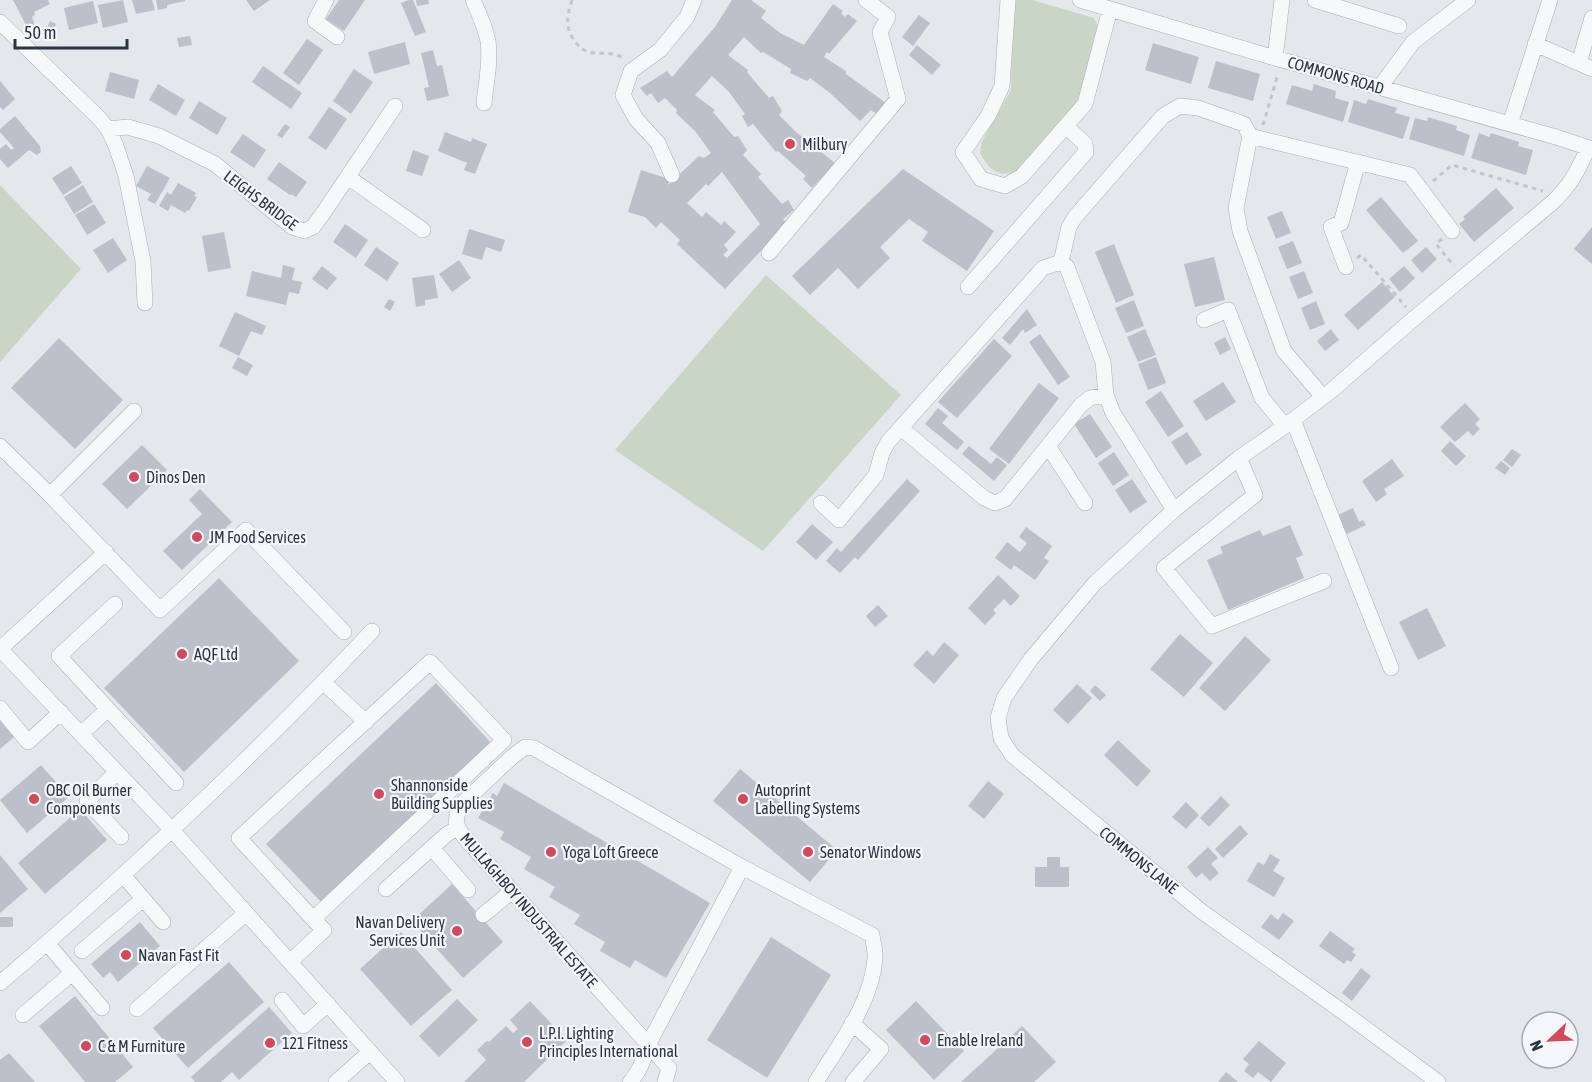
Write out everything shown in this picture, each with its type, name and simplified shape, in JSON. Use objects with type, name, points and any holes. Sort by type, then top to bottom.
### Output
[{"type":"street","points":[[326,0],[315,21],[337,37]]},
{"type":"street","points":[[473,0],[483,23],[488,43],[488,71],[484,103]]},
{"type":"street","points":[[672,175],[658,143],[636,119],[623,95],[631,71],[660,50],[687,17],[694,0]]},
{"type":"street","points":[[769,253],[898,99],[880,32],[888,17],[866,0]]},
{"type":"street","points":[[1008,0],[1002,86],[988,116],[963,152],[981,179],[1005,186],[1022,176],[1085,104],[1110,9]]},
{"type":"street","name":"COMMONS ROAD","points":[[1080,0],[1556,137],[1590,149]]},
{"type":"street","points":[[1279,59],[1282,0]]},
{"type":"street","points":[[1315,0],[1399,26]]},
{"type":"street","points":[[1380,87],[1413,42],[1468,0]]},
{"type":"street","points":[[1510,124],[1550,0]]},
{"type":"street","points":[[1535,45],[1585,66],[1592,18]]},
{"type":"street","points":[[0,22],[108,129],[126,176],[134,211],[144,261],[145,303]]},
{"type":"street","name":"LEIGHS BRIDGE","points":[[108,129],[128,127],[159,136],[215,165],[292,226],[304,231],[313,227],[395,106]]},
{"type":"street","points":[[1061,262],[1070,227],[1075,217],[1163,116],[1180,106],[1198,108],[1244,124],[1255,137],[1410,175],[1452,231]]},
{"type":"street","points":[[968,287],[1086,152],[1085,144],[1066,126]]},
{"type":"street","points":[[1255,137],[1236,208],[1240,231],[1284,351],[1323,397]]},
{"type":"street","name":"COMMONS LANE","points":[[1438,1082],[1201,911],[1012,755],[1001,738],[998,718],[1004,698],[1030,659],[1094,584],[1174,510],[1239,458],[1323,397],[1553,202],[1567,188],[1590,149]]},
{"type":"street","points":[[1346,267],[1331,227],[1341,223],[1358,162]]},
{"type":"street","points":[[348,177],[423,230]]},
{"type":"street","points":[[1061,262],[1066,267],[1103,362],[1106,395],[1113,413],[1174,510]]},
{"type":"street","points":[[821,503],[839,520],[876,475],[882,453],[888,442],[1043,268],[1061,262]]},
{"type":"street","points":[[1204,320],[1228,310],[1262,398],[1289,423],[1391,668]]},
{"type":"street","points":[[901,428],[984,498],[995,503],[1005,499],[1081,405],[1090,398],[1106,395]]},
{"type":"street","points":[[50,495],[134,411]]},
{"type":"street","points":[[0,446],[66,511],[160,610],[246,530],[344,632]]},
{"type":"street","points":[[1048,446],[1085,503]]},
{"type":"street","points":[[1239,458],[1255,495],[1164,568],[1212,626],[1324,581]]},
{"type":"street","points":[[106,552],[0,649],[172,830],[397,1082]]},
{"type":"street","points":[[114,604],[59,657],[176,783]]},
{"type":"street","points":[[0,983],[172,830],[324,683],[372,632]]},
{"type":"street","points":[[290,962],[324,930],[313,919],[239,838],[430,662],[504,740],[313,919]]},
{"type":"street","points":[[324,683],[366,722]]},
{"type":"street","points":[[0,708],[28,742],[61,712]]},
{"type":"street","points":[[81,734],[108,709]]},
{"type":"street","name":"MULLAGHBOY INDUSTRIAL ESTATE","points":[[665,1082],[669,1068],[458,828],[456,822],[458,811],[465,801],[525,747],[534,748],[742,867],[872,935],[876,957],[870,990],[822,1080]]},
{"type":"street","points":[[117,772],[87,801],[121,837]]},
{"type":"street","points":[[387,889],[447,834],[458,828]]},
{"type":"street","points":[[432,848],[468,890]]},
{"type":"street","points":[[630,1082],[643,1062],[648,1045],[742,867]]},
{"type":"street","points":[[123,875],[163,922]]},
{"type":"street","points":[[483,915],[512,891]]},
{"type":"street","points":[[82,951],[143,899]]},
{"type":"street","points":[[137,1009],[246,913]]},
{"type":"street","points":[[47,943],[102,1008]]},
{"type":"street","points":[[23,1015],[72,973]]},
{"type":"street","points":[[282,1000],[303,1026],[328,1005]]},
{"type":"street","points":[[852,1023],[881,1049],[853,1082]]},
{"type":"street","points":[[336,1082],[370,1052]]},
{"type":"path","points":[[572,0],[568,10],[568,23],[569,33],[574,40],[584,50],[594,53],[610,53],[621,57],[626,62]]},
{"type":"path","points":[[1255,137],[1279,59]]},
{"type":"path","points":[[1422,190],[1452,165],[1544,191],[1553,202]]},
{"type":"path","points":[[1452,231],[1436,244],[1464,277]]},
{"type":"path","points":[[1346,267],[1361,255],[1416,317]]},
{"type":"green space","points":[[1017,0],[1032,0],[1094,18],[1098,26],[1080,99],[1017,171],[1005,174],[994,171],[980,153],[982,142],[1011,90],[1012,4]]},
{"type":"green space","points":[[0,185],[81,269],[0,362]]},
{"type":"green space","points":[[766,275],[901,395],[763,551],[615,450]]},
{"type":"building","points":[[13,0],[48,0],[50,4],[34,12],[35,15],[32,17],[34,25],[30,28],[26,25]]},
{"type":"building","points":[[123,0],[128,22],[103,28],[98,5]]},
{"type":"building","points":[[132,0],[152,0],[155,10],[136,14]]},
{"type":"building","points":[[156,0],[185,1],[167,5],[167,8],[158,10]]},
{"type":"building","points":[[246,0],[270,0],[254,11]]},
{"type":"building","points":[[339,0],[365,0],[344,31],[326,19]]},
{"type":"building","points":[[413,0],[426,32],[415,36],[401,3]]},
{"type":"building","points":[[416,0],[428,0],[429,4],[417,6]]},
{"type":"building","name":"Milbury","points":[[732,0],[751,0],[766,11],[761,18],[780,33],[804,45],[833,4],[843,11],[841,13],[845,17],[848,14],[857,21],[824,57],[846,71],[846,74],[886,103],[878,115],[871,110],[860,121],[810,78],[807,81],[790,73],[791,69],[763,52],[761,53],[744,37],[728,55],[748,70],[747,72],[769,98],[773,96],[782,111],[779,115],[796,132],[835,163],[812,188],[803,179],[806,176],[778,151],[776,152],[753,124],[748,127],[742,116],[745,114],[729,92],[712,76],[695,95],[715,110],[713,112],[734,137],[738,136],[747,150],[743,155],[761,174],[758,177],[782,204],[788,200],[794,210],[783,219],[787,223],[725,289],[677,244],[680,240],[661,222],[656,228],[645,217],[628,212],[641,170],[669,179],[668,185],[699,156],[704,158],[711,153],[695,131],[676,113],[677,110],[665,98],[658,103],[651,93],[647,96],[640,88],[667,71],[672,77],[715,27]],"holes":[[[722,172],[760,224],[727,258],[723,255],[728,250],[724,245],[736,232],[724,221],[721,225],[706,212],[702,217],[687,203]]]},
{"type":"building","points":[[93,1],[98,23],[69,30],[64,8]]},
{"type":"building","points":[[919,15],[930,23],[913,46],[902,37]]},
{"type":"building","points":[[50,21],[56,24],[51,35],[45,32]]},
{"type":"building","points":[[190,36],[192,45],[179,47],[177,38]]},
{"type":"building","points":[[307,39],[323,50],[299,85],[283,73]]},
{"type":"building","points":[[405,42],[410,64],[374,74],[368,52]]},
{"type":"building","points":[[1153,43],[1199,57],[1191,84],[1145,70]]},
{"type":"building","points":[[917,45],[941,65],[932,75],[909,55]]},
{"type":"building","points":[[433,50],[437,66],[442,65],[449,96],[427,101],[424,88],[429,87],[421,53]]},
{"type":"building","points":[[1216,61],[1260,74],[1253,101],[1208,88]]},
{"type":"building","points":[[263,66],[302,93],[291,109],[252,82]]},
{"type":"building","points":[[354,69],[373,82],[351,114],[333,101]]},
{"type":"building","points":[[110,72],[139,80],[134,99],[105,91]]},
{"type":"building","points":[[0,81],[15,99],[3,110],[0,107]]},
{"type":"building","points":[[158,84],[185,100],[176,116],[149,100]]},
{"type":"building","points":[[1314,84],[1336,91],[1335,98],[1349,102],[1343,122],[1286,104],[1292,85],[1312,91]]},
{"type":"building","points":[[1368,99],[1397,108],[1395,113],[1410,117],[1403,139],[1348,122],[1354,100],[1366,104]]},
{"type":"building","points":[[199,101],[227,118],[217,135],[189,118]]},
{"type":"building","points":[[329,107],[347,119],[326,150],[308,138]]},
{"type":"building","points":[[15,116],[40,146],[41,152],[37,155],[29,150],[8,168],[0,159],[0,149],[6,144],[11,150],[14,148],[0,129]]},
{"type":"building","points":[[1428,117],[1457,126],[1456,130],[1470,135],[1464,156],[1409,139],[1415,118],[1427,121]]},
{"type":"building","points":[[285,124],[290,127],[282,138],[277,135]]},
{"type":"building","points":[[445,132],[471,142],[472,138],[487,144],[475,174],[464,170],[467,163],[438,151]]},
{"type":"building","points":[[1479,133],[1489,137],[1491,133],[1519,142],[1518,146],[1533,150],[1526,175],[1471,158]]},
{"type":"building","points":[[243,134],[266,150],[254,168],[230,152]]},
{"type":"building","points":[[413,150],[429,156],[422,176],[406,171]]},
{"type":"building","points":[[279,162],[307,182],[296,197],[267,179]]},
{"type":"building","points":[[71,166],[82,183],[63,195],[52,178]]},
{"type":"building","points":[[147,166],[170,178],[155,204],[147,200],[151,194],[136,186]]},
{"type":"building","points":[[903,169],[994,231],[967,271],[922,241],[928,232],[909,219],[880,247],[890,258],[858,289],[838,268],[810,295],[792,276]]},
{"type":"building","points":[[178,183],[196,193],[194,196],[197,197],[189,211],[185,213],[171,205],[168,211],[159,206],[167,192],[171,195]]},
{"type":"building","points":[[83,185],[93,202],[74,214],[64,197]]},
{"type":"building","points":[[1496,188],[1514,208],[1474,242],[1459,224],[1465,219],[1463,217]]},
{"type":"building","points":[[1381,197],[1418,241],[1403,253],[1366,210]]},
{"type":"building","points":[[94,204],[106,223],[87,235],[75,215]]},
{"type":"building","points":[[1282,211],[1291,233],[1276,239],[1267,217]]},
{"type":"building","points":[[345,224],[368,240],[356,258],[333,242]]},
{"type":"building","points":[[1592,227],[1592,264],[1574,249]]},
{"type":"building","points":[[469,229],[505,240],[501,252],[486,247],[482,260],[462,254]]},
{"type":"building","points":[[224,232],[231,268],[208,272],[202,236]]},
{"type":"building","points":[[113,238],[127,260],[108,273],[93,250]]},
{"type":"building","points":[[1293,241],[1302,263],[1287,269],[1278,247]]},
{"type":"building","points":[[1114,244],[1134,295],[1116,303],[1095,252]]},
{"type":"building","points":[[376,247],[399,263],[387,281],[364,265]]},
{"type":"building","points":[[1426,247],[1437,259],[1422,273],[1411,260]]},
{"type":"building","points":[[1214,257],[1225,300],[1195,307],[1184,264]]},
{"type":"building","points":[[459,260],[471,278],[452,292],[439,274]]},
{"type":"building","points":[[283,265],[295,268],[292,280],[302,282],[299,294],[289,292],[286,305],[246,296],[252,271],[281,278]]},
{"type":"building","points":[[322,266],[337,278],[327,290],[312,279]]},
{"type":"building","points":[[1404,266],[1415,278],[1400,292],[1389,279]]},
{"type":"building","points":[[1304,271],[1313,293],[1298,299],[1289,277]]},
{"type":"building","points":[[434,275],[438,298],[425,300],[425,305],[416,307],[412,278]]},
{"type":"building","points":[[1382,282],[1395,297],[1358,330],[1344,315]]},
{"type":"building","points":[[389,299],[395,302],[390,311],[384,307]]},
{"type":"building","points":[[1134,300],[1144,326],[1126,333],[1115,308]]},
{"type":"building","points":[[1316,301],[1325,324],[1310,330],[1301,308]]},
{"type":"building","points":[[1027,309],[1037,325],[1025,333],[1023,329],[1010,345],[1002,338]]},
{"type":"building","points":[[235,312],[266,326],[262,335],[251,331],[239,356],[219,346]]},
{"type":"building","points":[[1145,329],[1156,355],[1138,362],[1127,337]]},
{"type":"building","points":[[1331,329],[1339,340],[1325,351],[1317,341]]},
{"type":"building","points":[[1040,334],[1070,377],[1058,385],[1029,342]]},
{"type":"building","points":[[1225,337],[1231,349],[1220,355],[1214,343]]},
{"type":"building","points":[[59,338],[123,400],[75,449],[11,388]]},
{"type":"building","points":[[994,339],[1012,356],[957,418],[938,402]]},
{"type":"building","points":[[238,357],[253,365],[247,376],[232,368]]},
{"type":"building","points":[[1156,357],[1166,383],[1148,390],[1138,364]]},
{"type":"building","points":[[1223,382],[1236,402],[1206,421],[1193,401]]},
{"type":"building","points":[[1039,383],[1059,398],[1009,464],[989,449]]},
{"type":"building","points":[[1161,391],[1184,426],[1168,437],[1145,402]]},
{"type":"building","points":[[1465,403],[1480,419],[1475,424],[1480,429],[1473,436],[1468,431],[1455,442],[1440,427]]},
{"type":"building","points":[[938,408],[948,416],[942,423],[964,442],[957,450],[925,424]]},
{"type":"building","points":[[1090,414],[1112,447],[1096,458],[1074,424]]},
{"type":"building","points":[[1187,432],[1202,455],[1186,465],[1171,442]]},
{"type":"building","points":[[1450,441],[1466,456],[1456,466],[1441,451]]},
{"type":"building","name":"Dinos Den","points":[[142,445],[167,470],[127,509],[102,484]]},
{"type":"building","points":[[969,446],[991,464],[997,457],[1007,465],[994,481],[962,454]]},
{"type":"building","points":[[1512,449],[1521,455],[1512,467],[1503,460]]},
{"type":"building","points":[[1114,452],[1129,475],[1113,486],[1098,463]]},
{"type":"building","points":[[1392,459],[1404,476],[1384,489],[1387,494],[1376,502],[1362,481]]},
{"type":"building","points":[[1501,461],[1510,468],[1505,475],[1495,468]]},
{"type":"building","points":[[907,479],[920,491],[858,560],[855,557],[840,573],[826,561],[837,548],[841,552]]},
{"type":"building","points":[[1132,479],[1147,502],[1130,513],[1115,490]]},
{"type":"building","name":"JM Food Services","points":[[200,489],[232,522],[182,570],[163,551],[202,514],[189,500]]},
{"type":"building","points":[[1353,508],[1359,522],[1363,520],[1366,525],[1347,534],[1338,515]]},
{"type":"building","points":[[812,524],[833,542],[816,560],[796,542]]},
{"type":"building","points":[[1290,525],[1303,555],[1296,558],[1304,578],[1228,610],[1207,560],[1223,553],[1220,547],[1260,530],[1263,536]]},
{"type":"building","points":[[1026,527],[1052,546],[1044,558],[1049,561],[1035,580],[1014,565],[1011,570],[995,558],[1007,542],[1020,552],[1027,543],[1019,537]]},
{"type":"building","points":[[998,575],[1020,596],[1011,606],[1004,599],[993,610],[996,613],[985,625],[968,608]]},
{"type":"building","points":[[219,578],[299,661],[184,772],[104,688]]},
{"type":"building","points":[[878,605],[888,616],[875,627],[866,616]]},
{"type":"building","points":[[1427,608],[1446,646],[1418,660],[1399,622]]},
{"type":"building","points":[[1180,634],[1213,663],[1184,697],[1150,669]]},
{"type":"building","points":[[1245,636],[1271,660],[1225,711],[1199,688]]},
{"type":"building","points":[[944,642],[959,655],[934,684],[913,665],[927,650],[933,656]]},
{"type":"building","name":"Shannonside Building Supplies","points":[[436,683],[492,744],[323,904],[266,844]]},
{"type":"building","points":[[1077,684],[1092,698],[1068,724],[1053,710]]},
{"type":"building","points":[[1095,685],[1106,695],[1100,701],[1090,691]]},
{"type":"building","points":[[0,721],[14,737],[0,749]]},
{"type":"building","points":[[1118,740],[1151,771],[1137,787],[1104,755]]},
{"type":"building","name":"OBC Oil Burner Components","points":[[41,765],[69,797],[27,833],[0,800]]},
{"type":"building","points":[[740,769],[837,850],[810,882],[713,801]]},
{"type":"building","points":[[988,781],[1004,794],[984,819],[968,806]]},
{"type":"building","points":[[504,783],[710,903],[666,978],[635,960],[630,968],[600,951],[605,942],[574,924],[580,915],[549,897],[555,887],[524,869],[531,857],[500,839],[504,832],[478,818],[493,793],[497,796]]},
{"type":"building","points":[[1221,796],[1230,805],[1209,827],[1200,818]]},
{"type":"building","points":[[1186,802],[1199,815],[1186,829],[1172,817]]},
{"type":"building","points":[[80,809],[107,840],[45,894],[18,863]]},
{"type":"building","points":[[1240,825],[1248,834],[1223,858],[1215,849]]},
{"type":"building","points":[[1208,847],[1218,858],[1211,864],[1219,873],[1210,881],[1202,873],[1196,878],[1187,867]]},
{"type":"building","points":[[1270,854],[1280,860],[1273,871],[1285,878],[1274,897],[1247,881],[1258,862],[1264,865]]},
{"type":"building","points":[[0,855],[28,889],[0,913]]},
{"type":"building","points":[[1047,857],[1060,857],[1060,867],[1069,867],[1069,887],[1035,887],[1035,867],[1047,867]]},
{"type":"building","name":"Navan Delivery Services Unit","points":[[452,884],[503,942],[463,978],[412,921]]},
{"type":"building","points":[[1283,913],[1294,921],[1279,940],[1261,927],[1271,914],[1278,920]]},
{"type":"building","points":[[0,917],[13,917],[13,927],[0,927]]},
{"type":"building","name":"Navan Fast Fit","points":[[140,922],[160,946],[118,982],[110,972],[103,978],[91,964]]},
{"type":"building","points":[[1330,931],[1355,949],[1352,952],[1356,955],[1351,962],[1347,960],[1344,964],[1319,946]]},
{"type":"building","points":[[401,932],[452,990],[411,1026],[360,969]]},
{"type":"building","points":[[771,937],[831,975],[767,1078],[707,1040]]},
{"type":"building","points":[[229,962],[264,1002],[188,1068],[153,1028]]},
{"type":"building","points":[[1361,968],[1371,976],[1352,1001],[1342,993]]},
{"type":"building","name":"C & M Furniture","points":[[75,996],[133,1067],[115,1082],[85,1082],[39,1026]]},
{"type":"building","points":[[457,999],[478,1020],[439,1057],[419,1036]]},
{"type":"building","name":"L.P.I. Lighting Principles International","points":[[530,1001],[567,1040],[524,1082],[464,1082],[486,1060],[477,1050],[506,1026],[513,1033],[518,1029],[510,1020]]},
{"type":"building","name":"Enable Ireland","points":[[916,1001],[964,1051],[934,1080],[886,1030]]},
{"type":"building","points":[[269,1007],[292,1033],[239,1080],[232,1072],[221,1082],[195,1082],[191,1077]]},
{"type":"building","points":[[1022,1026],[1056,1062],[1034,1082],[961,1082]]},
{"type":"building","points":[[1259,1041],[1286,1063],[1271,1082],[1258,1072],[1253,1078],[1244,1071],[1249,1064],[1243,1059]]},
{"type":"building","points":[[9,1053],[35,1082],[0,1082],[0,1060]]},
{"type":"building","points":[[1226,1072],[1238,1082],[1218,1082]]},
{"type":"place","name":"Milbury","points":[[790,144]]},
{"type":"place","name":"Dinos Den","points":[[134,477]]},
{"type":"place","name":"JM Food Services","points":[[197,537]]},
{"type":"place","name":"AQF Ltd","points":[[182,654]]},
{"type":"place","name":"Shannonside Building Supplies","points":[[379,794]]},
{"type":"place","name":"OBC Oil Burner Components","points":[[34,799]]},
{"type":"place","name":"Autoprint Labelling Systems","points":[[743,799]]},
{"type":"place","name":"Yoga Loft Greece","points":[[551,852]]},
{"type":"place","name":"Senator Windows","points":[[808,852]]},
{"type":"place","name":"Navan Delivery Services Unit","points":[[457,931]]},
{"type":"place","name":"Navan Fast Fit","points":[[126,955]]},
{"type":"place","name":"Enable Ireland","points":[[925,1040]]},
{"type":"place","name":"L.P.I. Lighting Principles International","points":[[527,1042]]},
{"type":"place","name":"121 Fitness","points":[[270,1043]]},
{"type":"place","name":"C & M Furniture","points":[[86,1046]]}]
